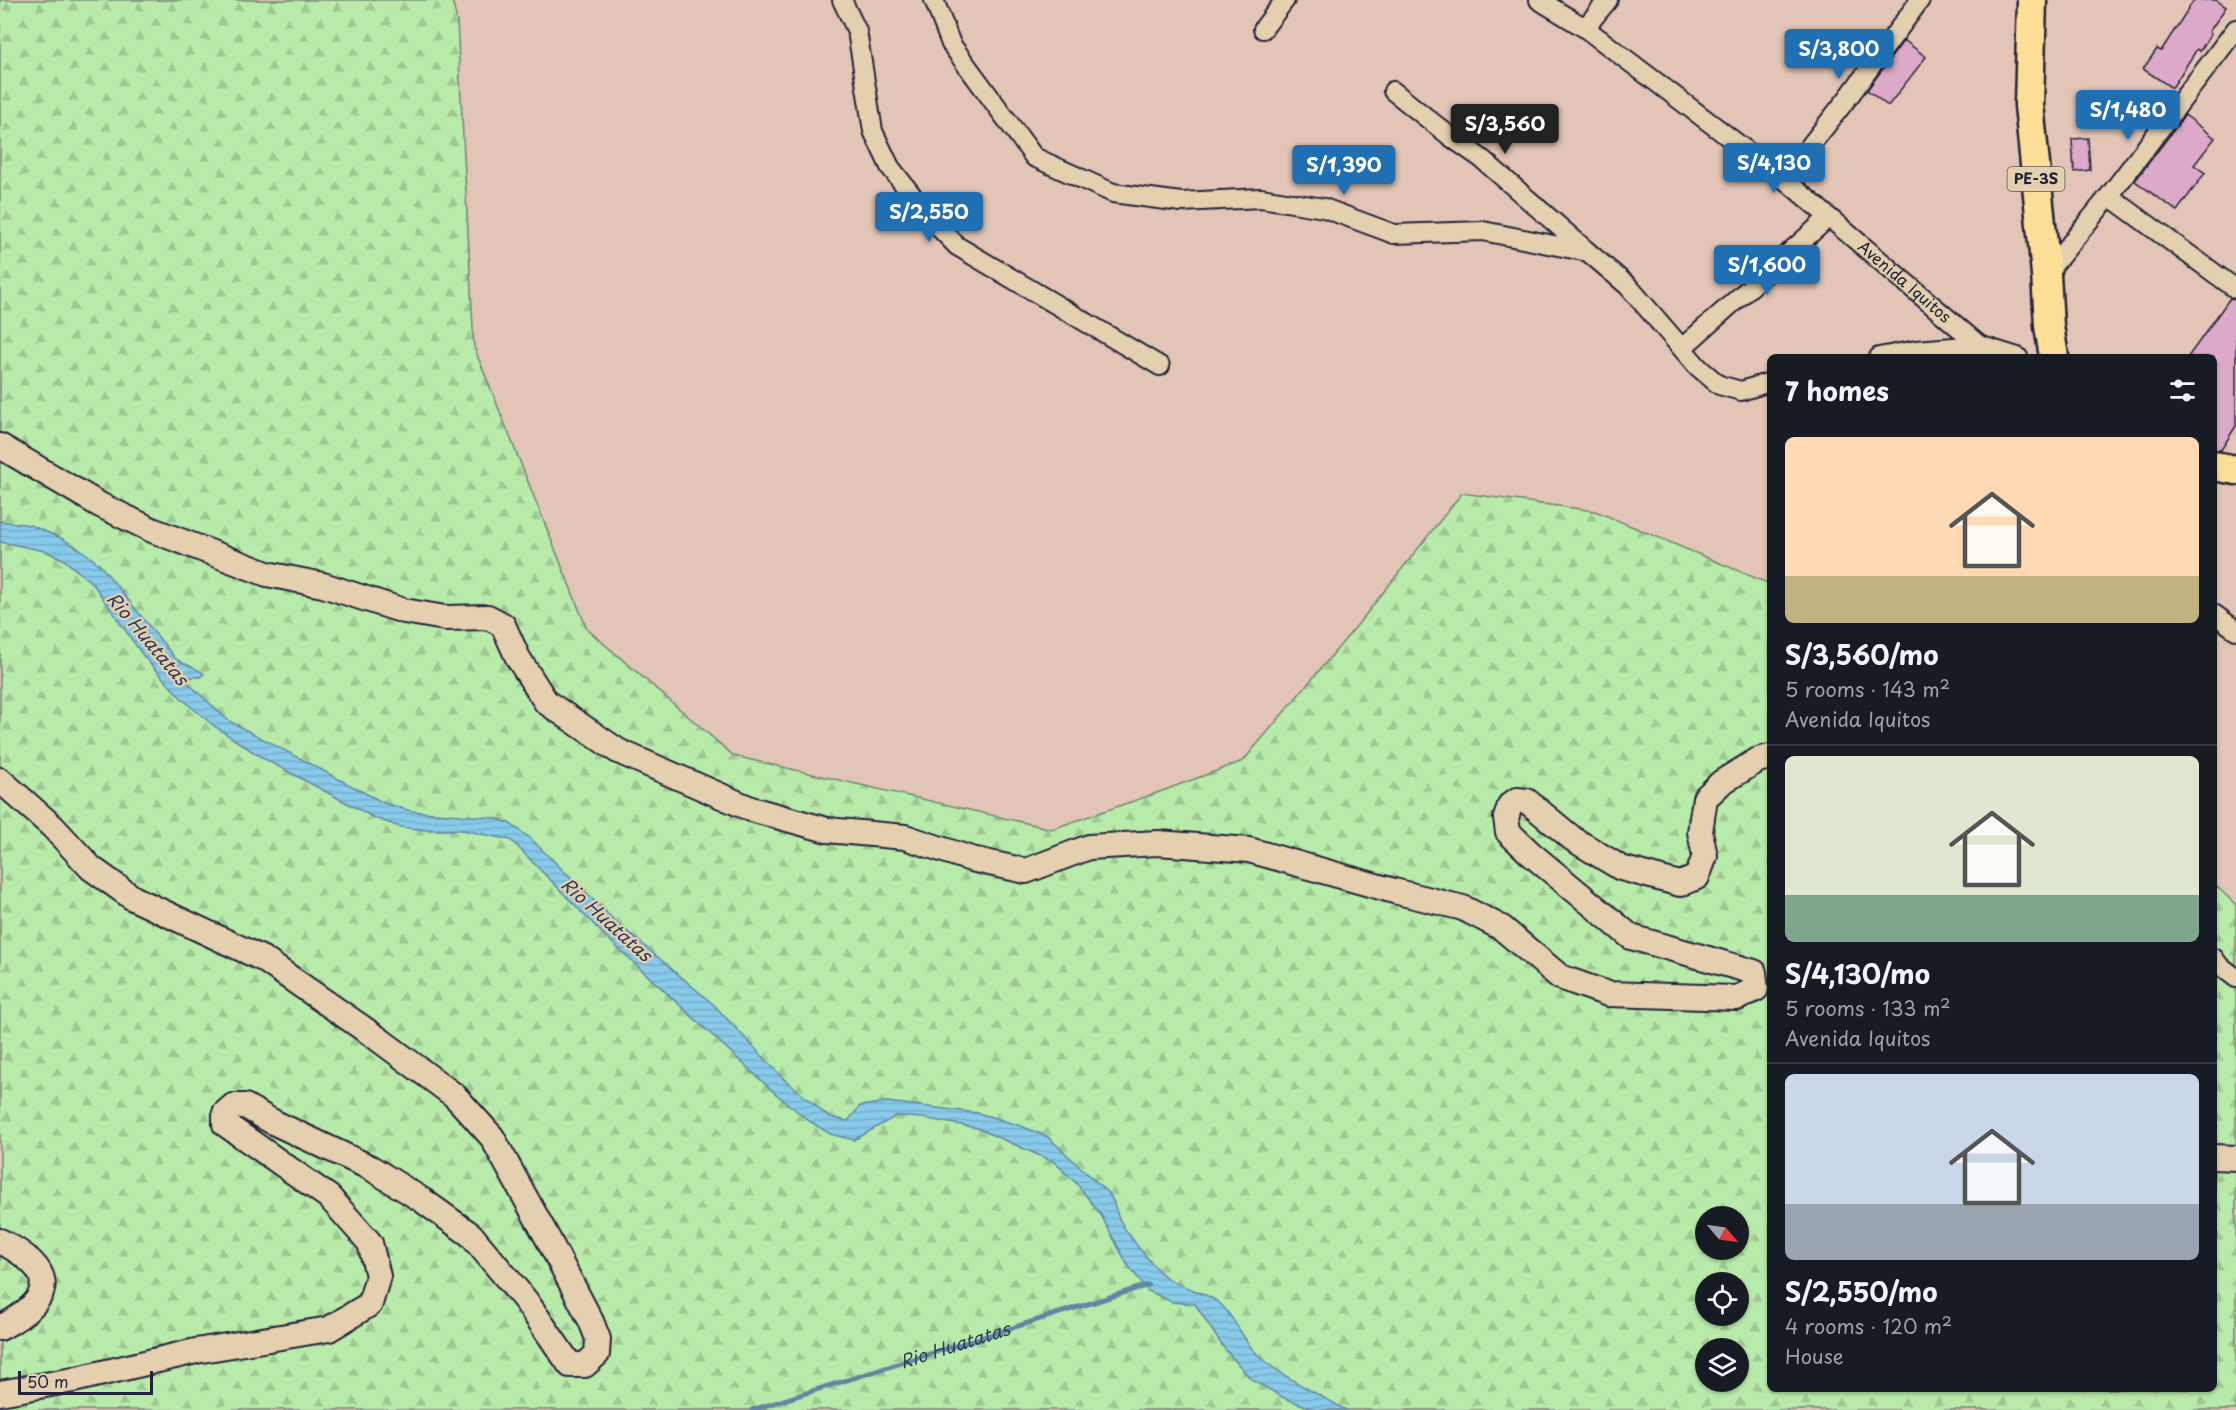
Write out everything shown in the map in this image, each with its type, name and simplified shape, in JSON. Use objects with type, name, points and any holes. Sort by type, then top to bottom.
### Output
[{"type":"highway","name":"PE-3S","points":[[2031,0],[2029,105],[2049,326],[2054,354]]},
{"type":"highway","points":[[2217,467],[2236,470]]},
{"type":"main road","points":[[0,446],[100,505],[131,520],[267,574],[322,585],[404,611],[445,618],[488,617],[502,624],[518,658],[546,702],[618,751],[751,809],[827,830],[905,837],[971,859],[1026,871],[1089,848],[1158,843],[1249,850],[1463,908],[1502,928],[1560,977],[1608,994],[1737,998],[1755,989],[1754,972],[1631,937],[1508,832],[1506,818],[1510,805],[1517,800],[1527,801],[1573,839],[1621,868],[1680,884],[1697,877],[1705,856],[1700,832],[1705,798],[1731,777],[1758,760],[1767,758]]},
{"type":"main road","points":[[0,780],[52,827],[91,868],[133,898],[263,959],[455,1096],[492,1137],[553,1248],[598,1339],[597,1354],[585,1365],[570,1365],[526,1301],[471,1235],[422,1200],[371,1168],[273,1122],[245,1106],[232,1106],[225,1113],[225,1124],[329,1197],[370,1243],[378,1276],[370,1304],[329,1329],[196,1351],[73,1380],[0,1393]]},
{"type":"main road","points":[[2217,1156],[2236,1158]]},
{"type":"main road","points":[[0,1241],[32,1261],[43,1276],[43,1294],[36,1303],[0,1328]]},
{"type":"street","points":[[842,0],[857,31],[873,131],[890,167],[929,216],[957,246],[1160,366]]},
{"type":"street","points":[[934,0],[951,44],[1034,157],[1113,193],[1180,202],[1261,198],[1324,208],[1394,234],[1483,231],[1588,252]]},
{"type":"street","points":[[1263,29],[1284,0]]},
{"type":"street","name":"Avenida Iquitos","points":[[1539,0],[1585,28],[1784,179],[1979,345],[2008,354]]},
{"type":"street","points":[[1585,28],[1608,0]]},
{"type":"street","points":[[1784,179],[1920,0]]},
{"type":"street","points":[[2046,274],[2109,196],[2236,29]]},
{"type":"street","points":[[1393,91],[1482,159],[1628,286],[1682,348],[1719,385],[1741,392],[1767,383]]},
{"type":"street","points":[[2109,196],[2236,289]]},
{"type":"street","points":[[1682,348],[1828,218]]},
{"type":"street","points":[[1895,354],[1979,345]]},
{"type":"street","points":[[2217,616],[2236,630]]},
{"type":"street","points":[[2217,962],[2236,978]]},
{"type":"green space","points":[[0,0],[452,0],[457,21],[474,347],[587,629],[734,756],[1052,829],[1154,794],[1243,761],[1359,623],[1462,493],[1595,511],[1767,583],[1767,1392],[2217,1392],[2217,887],[2236,905],[2236,1410],[0,1410]]},
{"type":"water","points":[[0,521],[30,525],[61,538],[100,565],[175,658],[204,674],[200,677],[190,677],[188,683],[229,721],[384,803],[411,811],[495,818],[509,823],[530,838],[614,920],[713,1004],[784,1079],[829,1117],[848,1121],[860,1106],[887,1102],[978,1113],[1048,1137],[1109,1194],[1124,1228],[1161,1273],[1174,1282],[1218,1302],[1227,1311],[1253,1350],[1263,1359],[1297,1383],[1346,1410],[1316,1410],[1284,1398],[1251,1379],[1223,1347],[1195,1304],[1172,1302],[1148,1291],[1127,1264],[1101,1215],[1077,1184],[1054,1162],[977,1128],[923,1118],[896,1116],[854,1140],[830,1134],[809,1121],[777,1095],[606,937],[511,840],[463,830],[400,827],[375,818],[261,757],[214,726],[181,698],[144,657],[93,584],[63,559],[45,551],[0,542]]},
{"type":"building","points":[[2194,0],[2216,0],[2226,7],[2209,32],[2211,34],[2200,51],[2197,49],[2172,88],[2143,69],[2157,49],[2161,51]]},
{"type":"building","points":[[1904,40],[1926,57],[1888,106],[1867,90]]},
{"type":"building","points":[[2185,115],[2215,138],[2194,165],[2205,173],[2177,211],[2135,181]]},
{"type":"building","points":[[2088,138],[2090,170],[2074,172],[2072,139]]},
{"type":"building","points":[[2230,298],[2236,300],[2236,426],[2221,450],[2217,450],[2217,354],[2190,354]]},
{"type":"waterway","name":"Rio Huatatas","points":[[752,1410],[1148,1285]]}]
